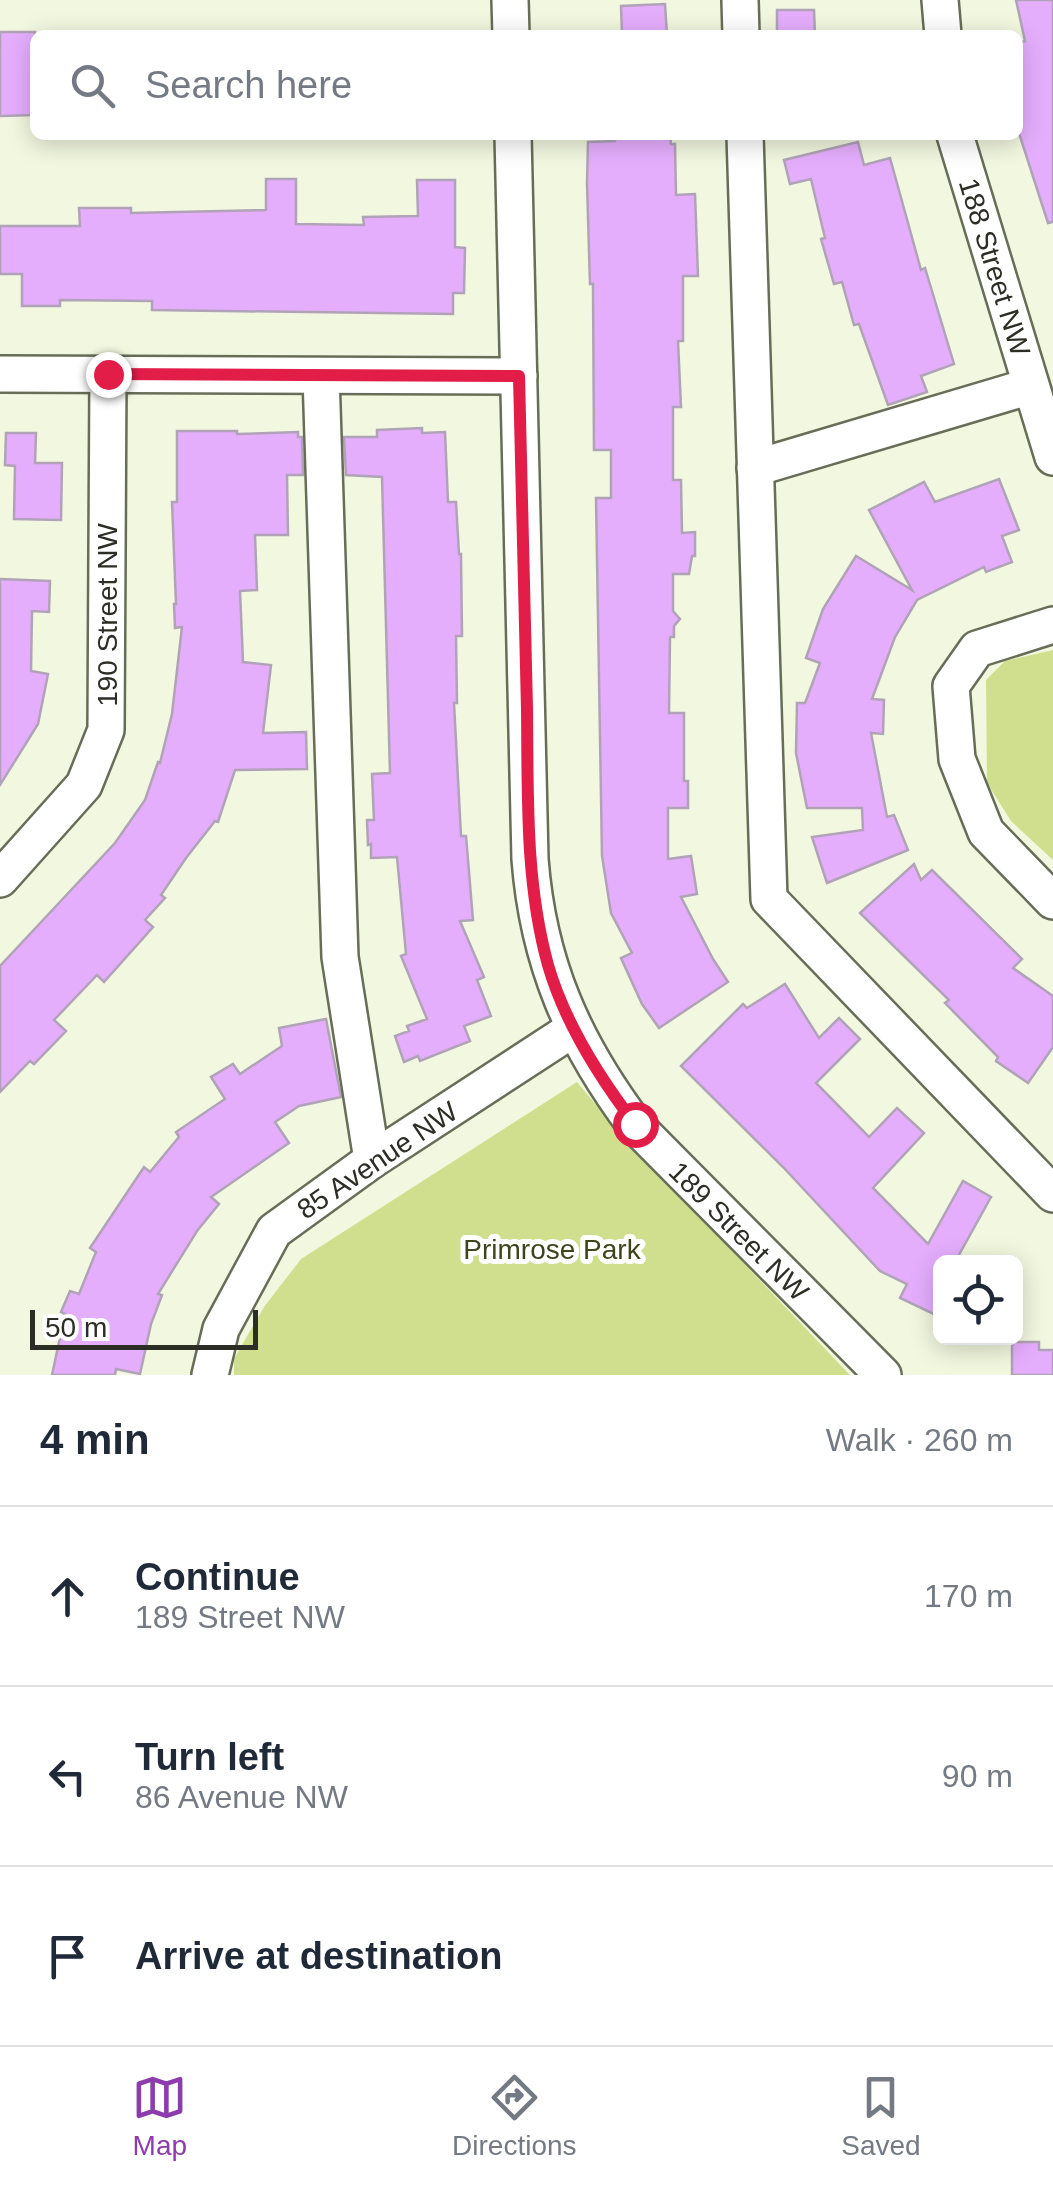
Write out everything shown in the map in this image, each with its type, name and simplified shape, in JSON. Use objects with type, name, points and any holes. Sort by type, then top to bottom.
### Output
[{"type":"street","points":[[510,0],[511,30]]},
{"type":"street","points":[[740,0],[742,30]]},
{"type":"street","points":[[940,0],[943,30]]},
{"type":"street","name":"189 Street NW","points":[[513,140],[531,870],[534,906],[545,952],[573,1029],[612,1094],[644,1134],[883,1375]]},
{"type":"street","points":[[744,140],[769,900],[1053,1194]]},
{"type":"street","name":"188 Street NW","points":[[957,140],[1053,456]]},
{"type":"street","points":[[0,374],[519,376]]},
{"type":"street","name":"190 Street NW","points":[[0,879],[84,785],[106,730],[108,374]]},
{"type":"street","points":[[321,376],[340,956],[372,1160]]},
{"type":"street","points":[[755,468],[1031,386]]},
{"type":"street","points":[[1053,625],[977,649],[951,686],[957,759],[986,832],[1053,901]]},
{"type":"street","name":"85 Avenue NW","points":[[210,1375],[222,1329],[274,1231],[372,1160],[573,1029]]},
{"type":"green space","points":[[1053,650],[1053,860],[1011,821],[987,783],[986,680],[1005,661]]},
{"type":"green space","name":"Primrose Park","points":[[577,1082],[618,1131],[850,1375],[234,1375],[234,1359],[264,1307],[301,1259]]},
{"type":"building","points":[[1016,0],[1053,0],[1053,222],[1048,223],[1021,140],[1023,30]]},
{"type":"building","points":[[665,4],[667,30],[622,30],[621,6]]},
{"type":"building","points":[[777,10],[814,10],[815,30],[777,30]]},
{"type":"building","points":[[0,32],[30,32],[30,115],[0,116]]},
{"type":"building","points":[[671,140],[675,144],[676,195],[695,194],[698,276],[683,276],[683,341],[678,341],[681,407],[673,407],[673,480],[681,480],[682,533],[695,532],[695,556],[689,574],[673,574],[673,611],[680,619],[674,626],[674,637],[670,637],[669,713],[684,713],[688,808],[668,808],[668,859],[691,856],[697,894],[681,897],[728,982],[659,1028],[642,1004],[621,958],[632,953],[611,913],[602,856],[596,498],[611,498],[611,450],[594,450],[593,284],[587,183],[588,142]]},
{"type":"building","points":[[858,142],[864,165],[890,158],[921,270],[925,268],[954,364],[921,376],[927,392],[888,405],[859,324],[854,325],[842,282],[834,284],[821,239],[825,238],[811,179],[790,184],[784,160]]},
{"type":"building","points":[[266,179],[296,179],[296,224],[364,225],[363,217],[418,216],[417,180],[455,180],[455,247],[465,248],[464,293],[453,293],[453,314],[152,310],[152,301],[60,300],[60,306],[22,306],[22,274],[0,274],[0,226],[80,226],[79,208],[131,208],[131,213],[266,210]]},
{"type":"building","points":[[422,428],[422,433],[445,432],[448,502],[456,502],[462,636],[456,636],[454,703],[461,836],[466,836],[473,920],[460,921],[484,977],[477,980],[491,1016],[464,1026],[470,1041],[420,1061],[418,1056],[404,1062],[395,1036],[409,1031],[407,1026],[427,1019],[401,956],[406,954],[397,857],[371,858],[367,820],[374,820],[372,774],[390,773],[382,477],[346,475],[344,437],[377,437],[377,430]]},
{"type":"building","points":[[177,431],[298,432],[298,437],[302,437],[303,475],[287,475],[288,535],[255,535],[257,590],[240,591],[243,662],[271,665],[263,733],[306,732],[307,769],[235,770],[218,822],[186,858],[161,895],[165,898],[145,920],[153,927],[104,982],[97,975],[54,1020],[66,1031],[0,1092],[0,966],[115,843],[145,800],[160,763],[172,714],[182,627],[175,628],[174,604],[172,502],[177,502]]},
{"type":"building","points":[[6,433],[36,433],[35,463],[62,463],[61,520],[14,519],[15,466],[5,465]]},
{"type":"building","points":[[999,479],[1019,530],[1002,536],[1012,562],[986,572],[984,567],[917,600],[895,637],[872,699],[884,700],[883,734],[871,733],[887,817],[894,815],[908,850],[827,883],[812,837],[863,830],[862,808],[807,808],[796,753],[797,703],[805,703],[820,663],[806,658],[823,609],[856,556],[912,590],[869,510],[924,482],[935,502]]},
{"type":"building","points":[[0,579],[50,581],[49,612],[32,611],[31,671],[48,674],[38,724],[0,785]]},
{"type":"building","points":[[914,864],[921,880],[932,870],[1022,959],[1013,968],[1053,996],[1053,1047],[1028,1083],[996,1061],[998,1057],[945,1003],[949,1000],[860,913]]},
{"type":"building","points":[[785,984],[819,1038],[839,1018],[860,1039],[816,1083],[869,1137],[897,1108],[924,1133],[873,1188],[928,1244],[963,1181],[991,1197],[959,1255],[933,1255],[933,1314],[900,1298],[907,1284],[880,1271],[681,1066],[743,1004],[747,1008]]},
{"type":"building","points":[[326,1019],[341,1097],[299,1106],[275,1122],[289,1143],[211,1197],[219,1204],[197,1231],[158,1294],[162,1295],[140,1374],[116,1369],[115,1375],[52,1375],[65,1314],[61,1312],[70,1291],[79,1294],[96,1252],[90,1248],[144,1167],[150,1172],[179,1137],[176,1132],[225,1099],[211,1077],[233,1064],[240,1074],[282,1046],[279,1028]]},
{"type":"building","points":[[1039,1342],[1039,1350],[1053,1350],[1053,1375],[1012,1375],[1012,1345]]},
{"type":"route","points":[[108,374],[519,376],[534,906],[549,968],[573,1029],[635,1124]]}]
